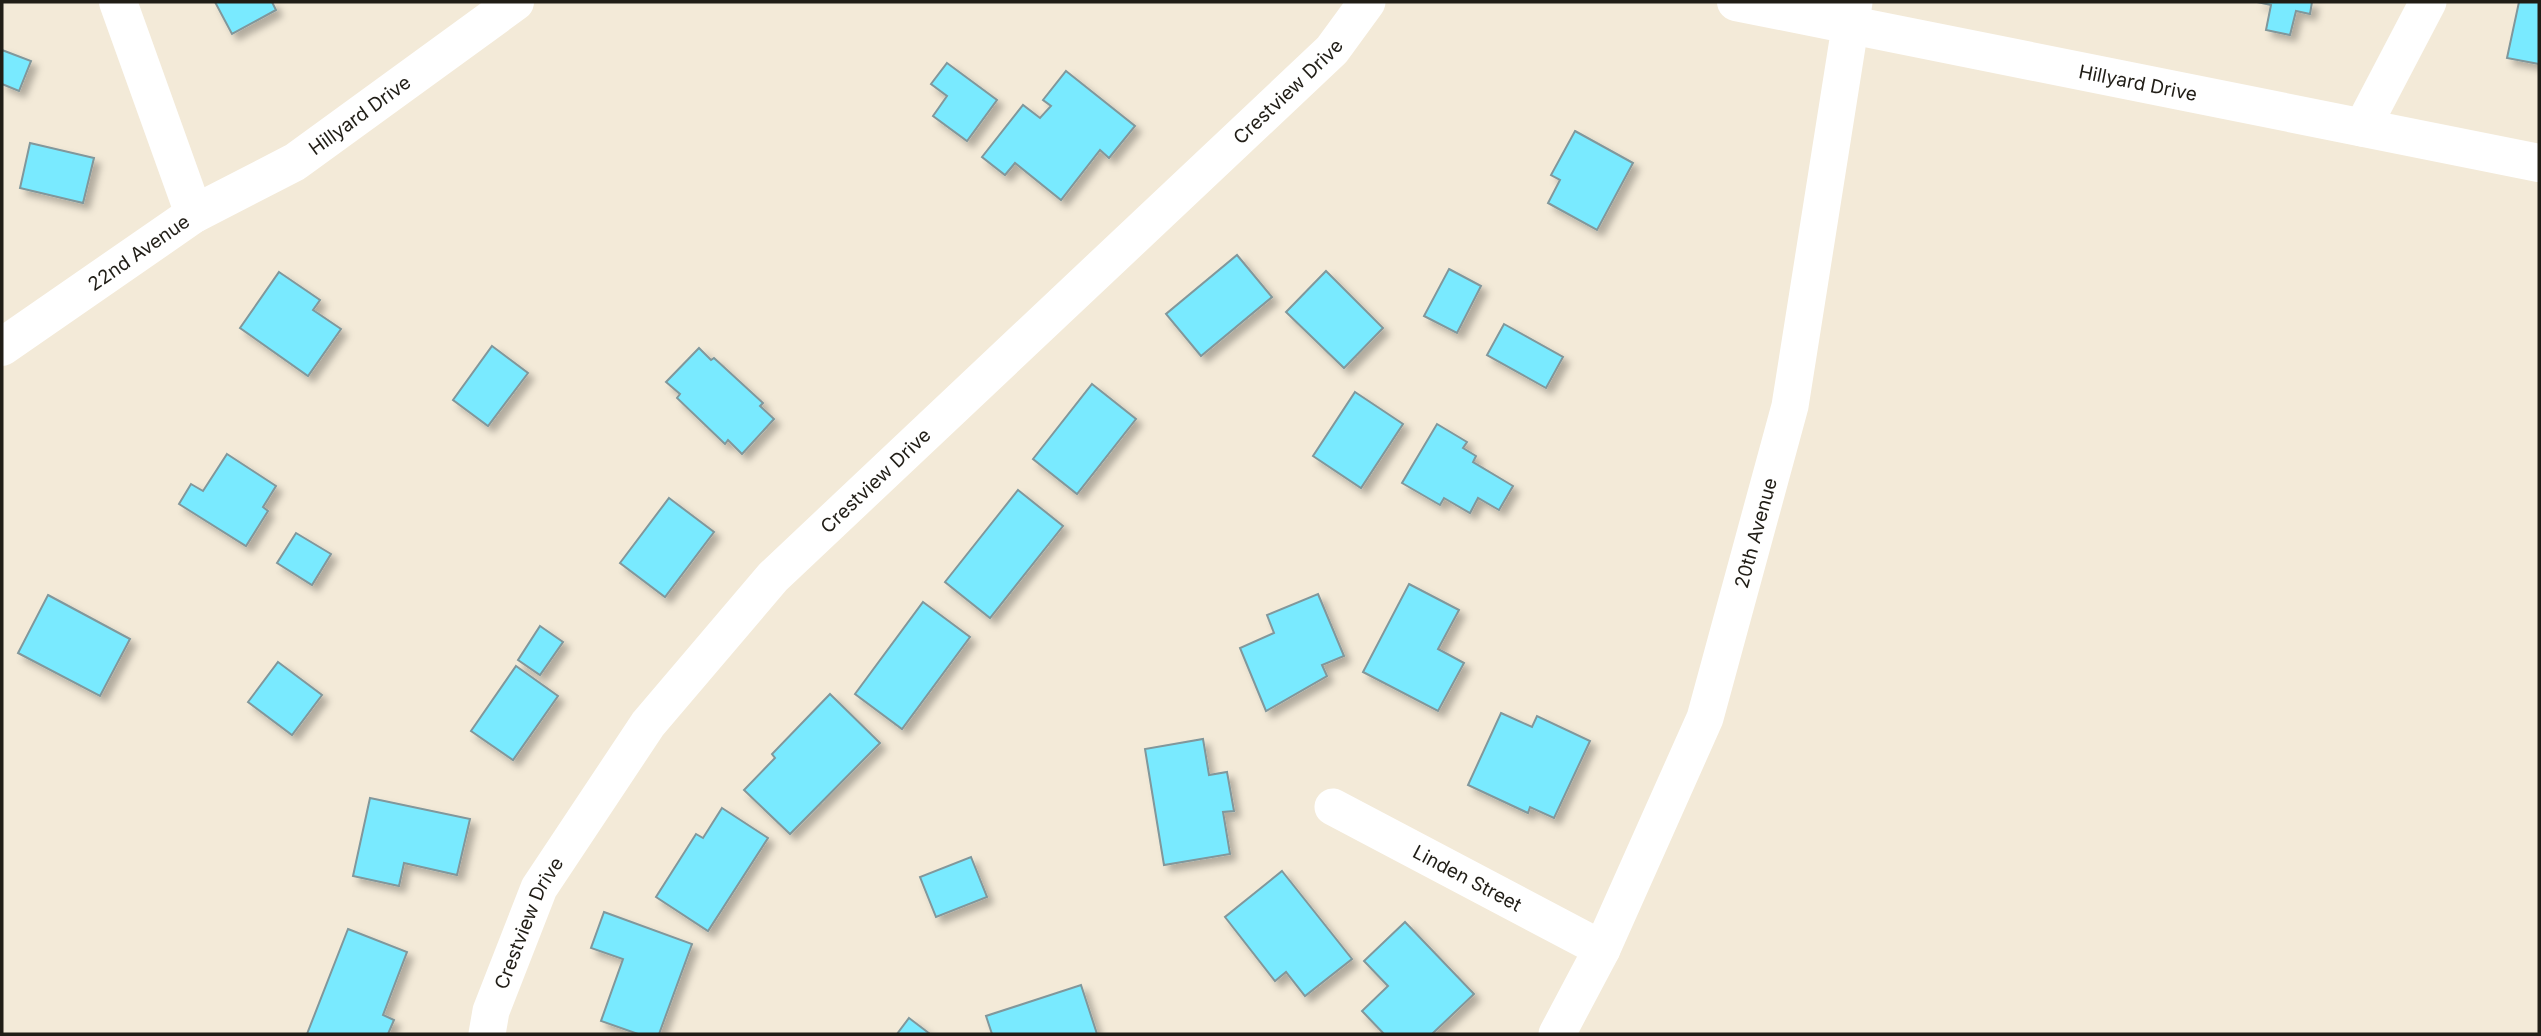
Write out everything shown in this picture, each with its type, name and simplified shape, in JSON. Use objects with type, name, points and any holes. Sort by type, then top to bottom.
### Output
[{"type":"street","name":"22nd Avenue","points":[[2,347],[194,214],[118,2]]},
{"type":"street","name":"Hillyard Drive","points":[[194,214],[295,162],[515,2]]},
{"type":"street","name":"Crestview Drive","points":[[486,1034],[491,1011],[539,888],[648,724],[773,577],[1332,50],[1367,2]]},
{"type":"street","name":"Hillyard Drive","points":[[1736,2],[1852,13],[2362,128],[2539,163]]},
{"type":"street","points":[[2362,128],[2428,2]]},
{"type":"street","name":"20th Avenue","points":[[1558,1034],[1602,949],[1705,718],[1790,406],[1852,13]]},
{"type":"street","name":"Linden Street","points":[[1333,807],[1602,949]]},
{"type":"building","points":[[215,2],[272,2],[276,10],[232,34]]},
{"type":"building","points":[[2257,2],[2312,2],[2310,14],[2296,11],[2290,35],[2266,30],[2271,5]]},
{"type":"building","points":[[2519,2],[2539,2],[2539,64],[2507,58]]},
{"type":"building","points":[[2,50],[31,61],[19,91],[2,84]]},
{"type":"building","points":[[947,63],[997,100],[967,141],[933,116],[947,96],[931,84]]},
{"type":"building","points":[[1066,71],[1135,126],[1109,158],[1100,150],[1061,200],[1015,163],[1005,175],[982,157],[1023,105],[1040,118],[1051,106],[1043,100]]},
{"type":"building","points":[[1575,131],[1633,163],[1597,230],[1548,203],[1560,180],[1551,175]]},
{"type":"building","points":[[30,143],[94,158],[83,203],[20,188]]},
{"type":"building","points":[[1237,255],[1272,297],[1201,356],[1166,314]]},
{"type":"building","points":[[1449,269],[1481,286],[1457,333],[1424,316]]},
{"type":"building","points":[[1326,271],[1383,328],[1344,368],[1286,312]]},
{"type":"building","points":[[279,272],[320,300],[313,310],[341,329],[308,376],[240,328]]},
{"type":"building","points":[[1504,324],[1563,357],[1546,388],[1487,355]]},
{"type":"building","points":[[492,346],[528,373],[488,426],[453,400]]},
{"type":"building","points":[[699,348],[711,360],[714,358],[763,403],[760,406],[774,419],[742,454],[728,440],[725,444],[677,398],[680,394],[666,382]]},
{"type":"building","points":[[1092,384],[1136,419],[1077,494],[1033,459]]},
{"type":"building","points":[[1355,392],[1403,424],[1361,488],[1313,456]]},
{"type":"building","points":[[1437,424],[1467,442],[1463,448],[1476,456],[1473,462],[1513,486],[1499,510],[1478,498],[1470,513],[1444,498],[1440,505],[1402,483]]},
{"type":"building","points":[[227,454],[276,486],[263,507],[268,511],[246,546],[179,504],[191,484],[203,491]]},
{"type":"building","points":[[1018,490],[1063,526],[990,618],[945,582]]},
{"type":"building","points":[[669,498],[714,532],[665,597],[620,563]]},
{"type":"building","points":[[296,533],[331,554],[312,585],[277,563]]},
{"type":"building","points":[[1409,584],[1459,610],[1438,649],[1464,663],[1438,711],[1363,672]]},
{"type":"building","points":[[1318,594],[1344,656],[1322,665],[1327,676],[1266,711],[1240,648],[1274,633],[1267,615]]},
{"type":"building","points":[[48,595],[130,639],[100,696],[18,653]]},
{"type":"building","points":[[923,602],[970,637],[902,729],[855,694]]},
{"type":"building","points":[[540,626],[563,642],[540,675],[518,660]]},
{"type":"building","points":[[278,662],[322,695],[292,735],[248,702]]},
{"type":"building","points":[[516,666],[558,696],[513,760],[471,731]]},
{"type":"building","points":[[830,694],[880,743],[790,834],[744,790],[775,758],[772,754]]},
{"type":"building","points":[[1501,713],[1532,727],[1537,716],[1590,741],[1554,818],[1530,807],[1528,813],[1468,785]]},
{"type":"building","points":[[1203,739],[1209,775],[1227,772],[1234,811],[1223,812],[1230,854],[1164,865],[1145,749]]},
{"type":"building","points":[[370,798],[470,819],[457,875],[404,863],[399,886],[353,876]]},
{"type":"building","points":[[722,808],[768,838],[708,931],[656,897],[696,834],[703,838]]},
{"type":"building","points":[[971,857],[987,897],[936,917],[920,877]]},
{"type":"building","points":[[1282,871],[1352,959],[1305,996],[1286,972],[1275,981],[1225,917]]},
{"type":"building","points":[[604,912],[692,944],[659,1034],[638,1034],[601,1021],[623,959],[591,948]]},
{"type":"building","points":[[1405,922],[1474,994],[1432,1034],[1384,1034],[1362,1011],[1388,986],[1364,961]]},
{"type":"building","points":[[348,929],[407,952],[383,1015],[394,1020],[388,1034],[307,1034]]},
{"type":"building","points":[[1081,985],[1097,1034],[992,1034],[986,1016]]},
{"type":"building","points":[[909,1018],[930,1034],[897,1034]]}]
